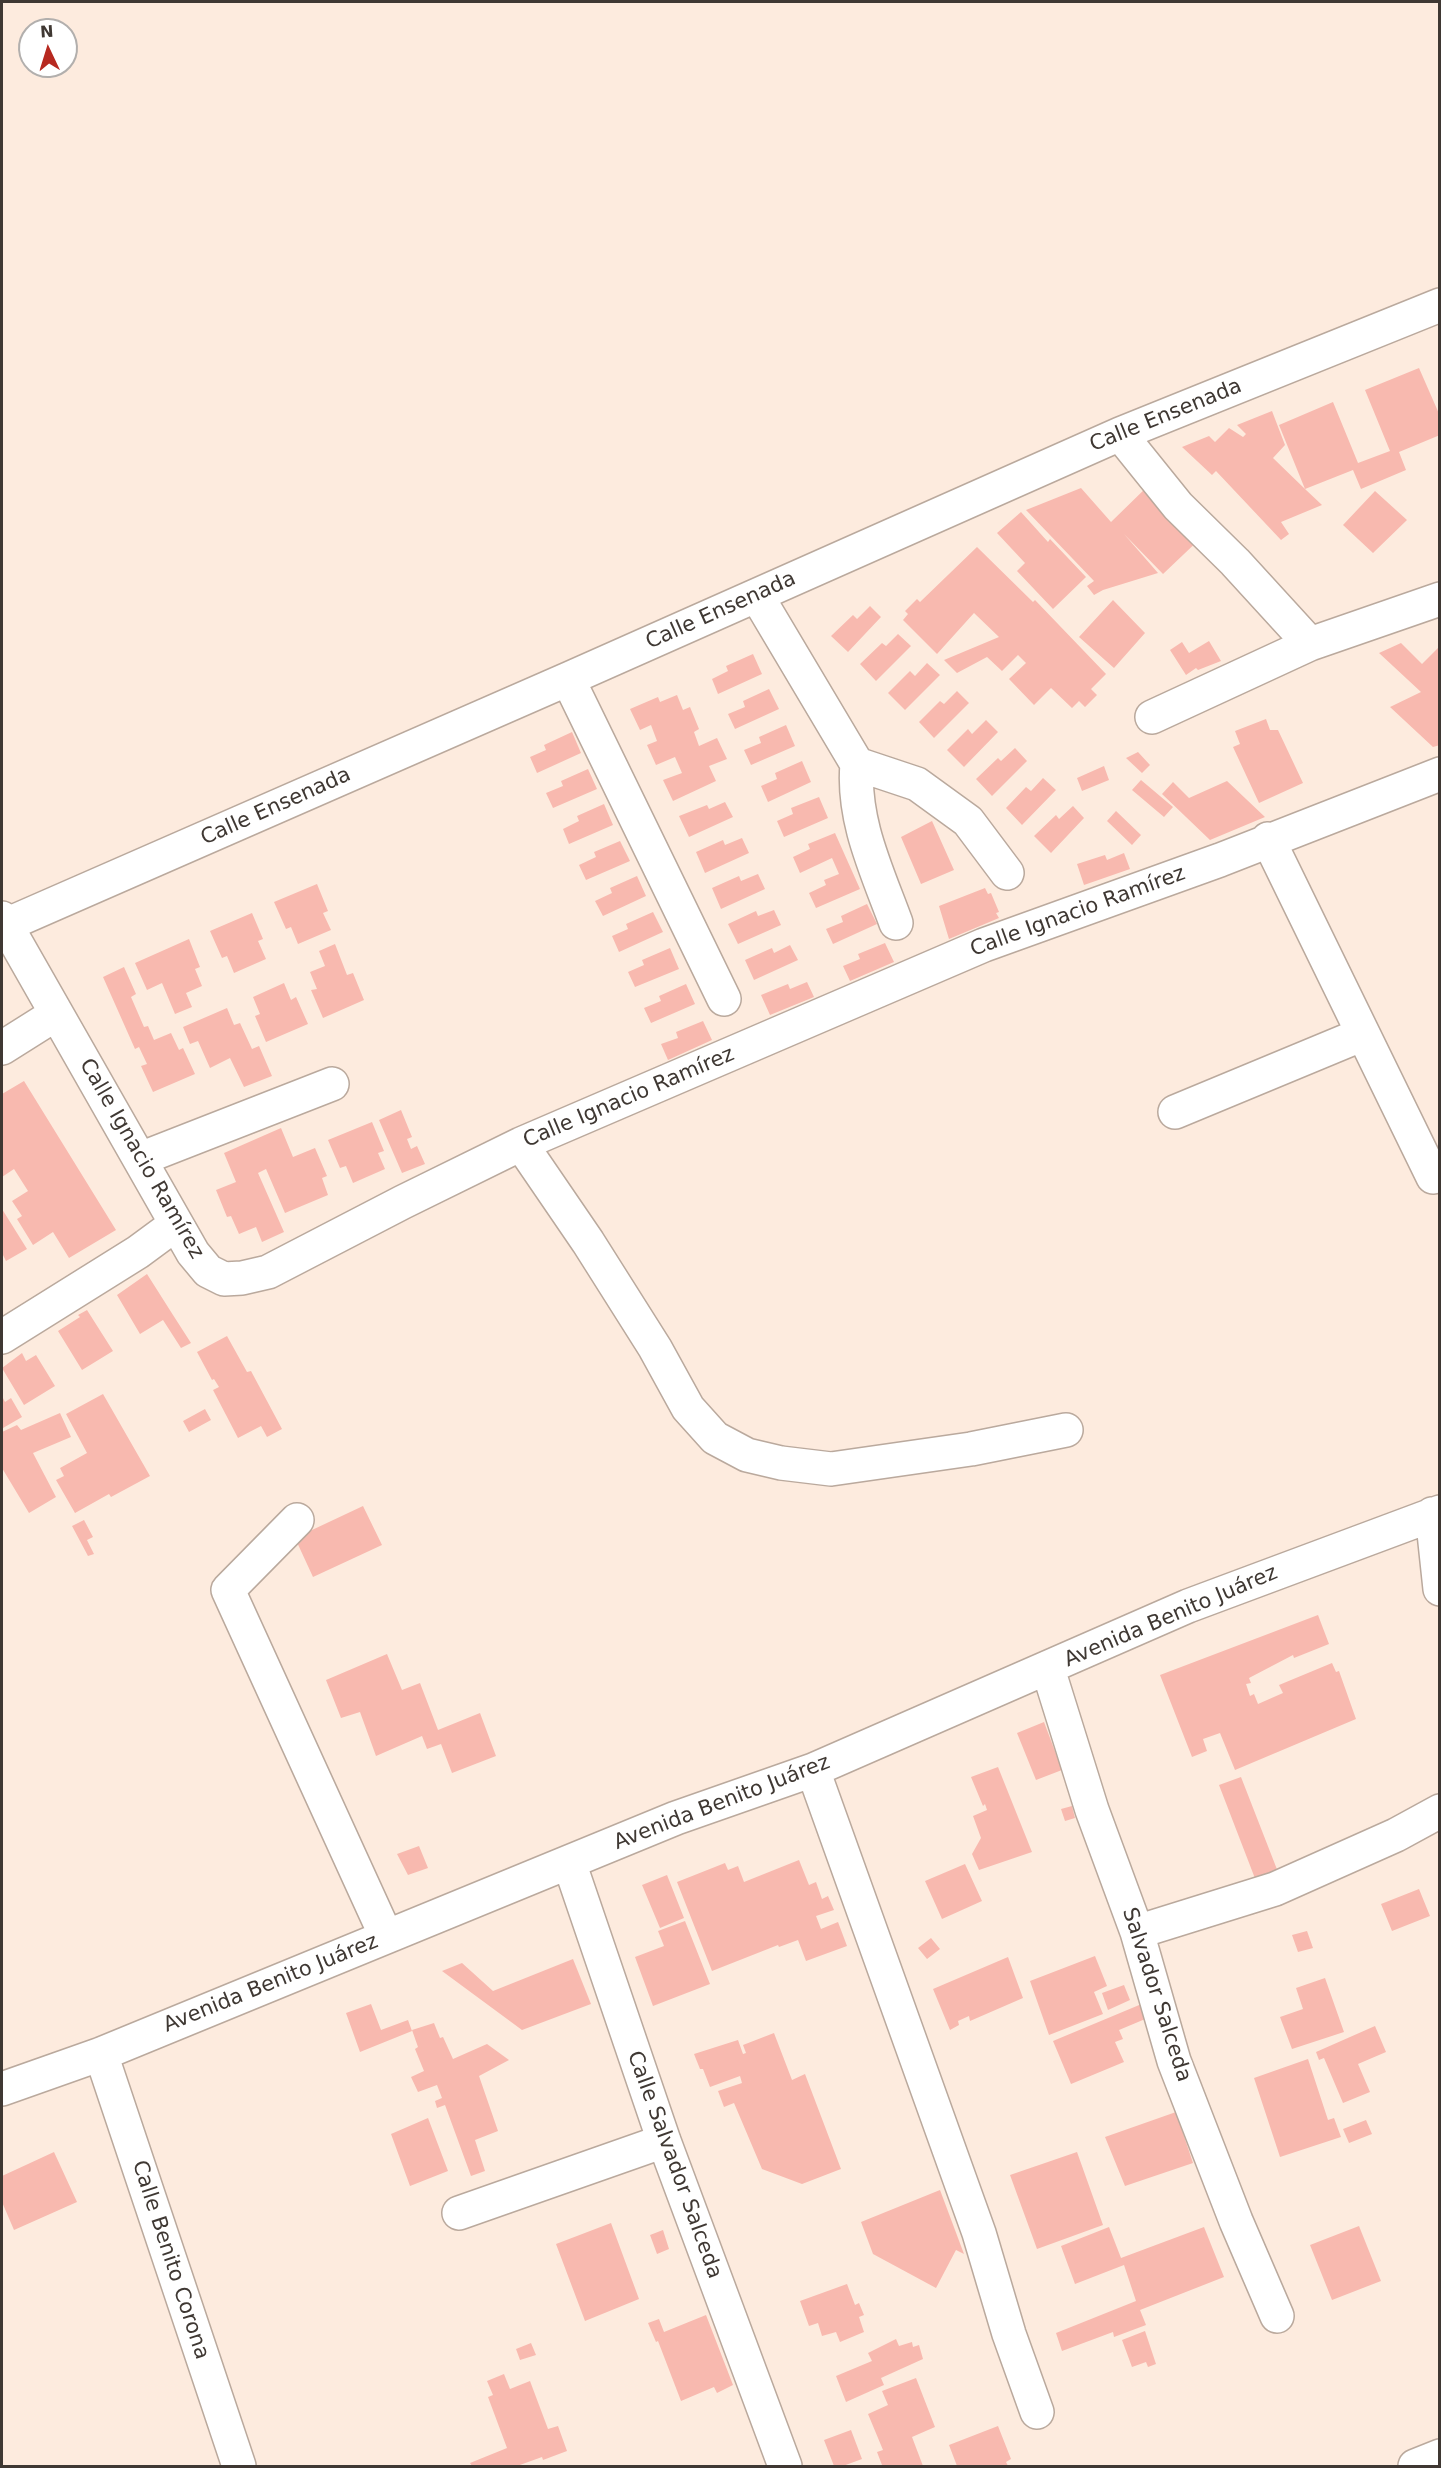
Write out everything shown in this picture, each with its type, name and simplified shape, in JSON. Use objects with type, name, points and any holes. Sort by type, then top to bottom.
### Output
[{"type":"street","name":"Calle Ensenada","points":[[4,921],[568,680],[1120,434],[1440,305]]},
{"type":"street","points":[[1120,434],[1178,506],[1235,561],[1310,644]]},
{"type":"street","points":[[757,596],[857,764],[855,786],[860,823],[896,923]]},
{"type":"street","points":[[1152,717],[1310,644],[1440,599]]},
{"type":"street","points":[[568,680],[724,999]]},
{"type":"street","points":[[857,764],[917,784],[968,821],[1008,873]]},
{"type":"street","name":"Calle Ignacio Ramírez","points":[[4,921],[193,1253],[208,1271],[224,1279],[242,1278],[268,1272],[521,1144],[984,945],[1220,860],[1440,774]]},
{"type":"street","points":[[1269,839],[1433,1177]]},
{"type":"street","points":[[2,1048],[56,1014]]},
{"type":"street","points":[[1175,1112],[1363,1034]]},
{"type":"street","points":[[140,1159],[332,1084]]},
{"type":"street","points":[[521,1144],[619,1290],[655,1348],[687,1408],[715,1438],[747,1455],[781,1463],[831,1469],[971,1449],[1066,1430]]},
{"type":"street","points":[[2,1337],[138,1252],[177,1224]]},
{"type":"street","points":[[1436,1513],[1440,1589]]},
{"type":"street","name":"Avenida Benito Juárez","points":[[2,2089],[102,2054],[676,1818],[813,1770],[1188,1606],[1436,1513]]},
{"type":"street","points":[[297,1520],[228,1590],[386,1936]]},
{"type":"street","name":"Salvador Salceda","points":[[1048,1669],[1092,1810],[1137,1932],[1174,2061],[1236,2221],[1277,2316]]},
{"type":"street","points":[[813,1770],[979,2233],[1009,2334],[1037,2412]]},
{"type":"street","points":[[1137,1932],[1275,1889],[1378,1844],[1440,1811]]},
{"type":"street","name":"Calle Salvador Salceda","points":[[569,1862],[664,2141],[785,2466]]},
{"type":"street","name":"Calle Benito Corona","points":[[102,2054],[240,2466]]},
{"type":"street","points":[[459,2213],[664,2141]]},
{"type":"street","points":[[1415,2466],[1440,2456]]},
{"type":"building","points":[[1419,368],[1440,416],[1440,435],[1399,452],[1406,470],[1361,489],[1353,470],[1305,489],[1279,425],[1333,402],[1358,463],[1390,451],[1365,390]]},
{"type":"building","points":[[1272,411],[1285,445],[1273,458],[1322,505],[1281,522],[1289,534],[1281,540],[1216,471],[1212,475],[1182,447],[1209,436],[1215,442],[1229,428],[1243,437],[1246,434],[1237,425]]},
{"type":"building","points":[[1152,482],[1204,535],[1163,574],[1124,534],[1158,573],[1103,590],[1094,595],[1087,586],[1094,581],[1026,510],[1081,488],[1111,522]]},
{"type":"building","points":[[1375,491],[1407,520],[1373,553],[1343,525]]},
{"type":"building","points":[[1021,512],[1048,542],[1050,539],[1086,577],[1053,609],[1017,571],[1025,563],[997,533]]},
{"type":"building","points":[[977,547],[1033,602],[1035,600],[1106,674],[1091,689],[1097,695],[1085,707],[1079,701],[1072,708],[1051,688],[1034,705],[1009,679],[1026,663],[1018,655],[1002,671],[987,657],[957,673],[944,660],[999,637],[974,613],[937,654],[903,620],[908,614],[905,611],[917,599],[920,602]]},
{"type":"building","points":[[1113,600],[1145,633],[1114,668],[1079,637]]},
{"type":"building","points":[[870,606],[881,617],[848,652],[831,636],[853,615],[857,619]]},
{"type":"building","points":[[898,634],[911,646],[876,681],[860,664],[882,643],[886,646]]},
{"type":"building","points":[[1209,641],[1221,661],[1198,670],[1196,668],[1186,675],[1170,650],[1182,642],[1189,653]]},
{"type":"building","points":[[1401,643],[1422,664],[1440,646],[1440,745],[1433,747],[1390,707],[1421,692],[1379,653]]},
{"type":"building","points":[[753,654],[762,674],[718,694],[712,679],[728,671],[726,666]]},
{"type":"building","points":[[927,663],[940,675],[905,710],[888,693],[910,671],[915,676]]},
{"type":"building","points":[[769,689],[779,709],[735,729],[728,714],[745,707],[743,701]]},
{"type":"building","points":[[957,691],[969,703],[934,738],[919,722],[940,701],[944,704]]},
{"type":"building","points":[[677,695],[683,710],[690,707],[699,729],[694,732],[699,746],[717,738],[727,759],[709,766],[716,781],[673,801],[663,780],[682,773],[675,757],[656,765],[647,745],[657,741],[651,725],[640,730],[630,709],[658,697],[660,702]]},
{"type":"building","points":[[1266,719],[1270,730],[1278,730],[1303,783],[1259,803],[1233,747],[1240,744],[1235,731]]},
{"type":"building","points":[[986,720],[998,732],[964,767],[947,750],[968,729],[972,734]]},
{"type":"building","points":[[786,725],[795,746],[751,765],[744,750],[761,743],[759,737]]},
{"type":"building","points":[[572,732],[581,753],[537,773],[530,757],[546,750],[544,745]]},
{"type":"building","points":[[1015,748],[1027,761],[992,796],[976,779],[998,758],[1001,761]]},
{"type":"building","points":[[1138,752],[1150,765],[1142,773],[1126,758]]},
{"type":"building","points":[[802,761],[811,782],[768,802],[761,786],[777,779],[775,773]]},
{"type":"building","points":[[1104,766],[1109,780],[1082,791],[1077,778]]},
{"type":"building","points":[[588,769],[597,789],[553,808],[546,793],[563,786],[561,781]]},
{"type":"building","points":[[1043,778],[1056,790],[1022,825],[1006,808],[1026,787],[1031,791]]},
{"type":"building","points":[[1141,780],[1173,807],[1164,817],[1132,790]]},
{"type":"building","points":[[1227,781],[1265,817],[1210,840],[1162,794],[1173,782],[1189,798]]},
{"type":"building","points":[[819,797],[828,818],[784,837],[777,821],[793,814],[791,808]]},
{"type":"building","points":[[725,802],[733,817],[689,837],[679,816],[707,805],[709,809]]},
{"type":"building","points":[[604,804],[613,825],[569,844],[563,829],[579,821],[577,816]]},
{"type":"building","points":[[1073,806],[1084,818],[1051,853],[1034,836],[1056,815],[1059,819]]},
{"type":"building","points":[[1116,811],[1141,835],[1132,845],[1107,821]]},
{"type":"building","points":[[932,821],[954,870],[921,884],[901,837]]},
{"type":"building","points":[[835,833],[860,889],[816,908],[809,893],[826,885],[824,880],[839,874],[832,858],[800,873],[793,857],[810,849],[808,844]]},
{"type":"building","points":[[742,838],[749,853],[705,873],[696,852],[723,840],[725,845]]},
{"type":"building","points":[[620,841],[630,861],[586,880],[579,865],[596,857],[594,852]]},
{"type":"building","points":[[1124,853],[1130,869],[1084,885],[1077,864],[1105,855],[1107,860]]},
{"type":"building","points":[[758,874],[765,889],[721,909],[712,888],[739,876],[741,881]]},
{"type":"building","points":[[637,876],[646,896],[603,916],[595,901],[612,893],[610,888]]},
{"type":"building","points":[[317,884],[328,911],[323,913],[331,930],[298,944],[291,927],[286,929],[274,902]]},
{"type":"building","points":[[985,888],[988,894],[991,893],[999,912],[996,913],[999,918],[949,939],[939,906]]},
{"type":"building","points":[[867,904],[877,924],[833,944],[826,929],[843,922],[841,916]]},
{"type":"building","points":[[774,910],[781,925],[738,944],[728,924],[756,911],[758,916]]},
{"type":"building","points":[[653,912],[663,932],[619,952],[612,936],[628,929],[626,924]]},
{"type":"building","points":[[252,913],[263,939],[258,941],[266,959],[234,973],[227,956],[222,958],[210,931]]},
{"type":"building","points":[[189,939],[200,967],[195,969],[202,986],[186,993],[192,1007],[175,1014],[162,983],[147,990],[135,963]]},
{"type":"building","points":[[885,943],[894,962],[850,981],[843,966],[860,959],[858,954]]},
{"type":"building","points":[[335,944],[347,975],[353,973],[364,1000],[323,1018],[311,990],[317,989],[310,972],[325,966],[319,951]]},
{"type":"building","points":[[790,945],[798,960],[754,980],[745,960],[772,948],[774,953]]},
{"type":"building","points":[[670,948],[679,969],[635,987],[628,972],[644,965],[642,960]]},
{"type":"building","points":[[124,967],[136,994],[131,997],[144,1027],[148,1026],[154,1040],[171,1033],[179,1050],[183,1048],[195,1074],[153,1092],[141,1066],[147,1064],[139,1047],[135,1049],[103,977]]},
{"type":"building","points":[[807,982],[814,997],[770,1015],[761,995],[788,984],[790,989]]},
{"type":"building","points":[[284,983],[291,1000],[296,997],[308,1024],[266,1042],[255,1016],[260,1014],[253,997]]},
{"type":"building","points":[[686,984],[695,1004],[651,1023],[644,1008],[661,1001],[659,996]]},
{"type":"building","points":[[227,1008],[234,1025],[240,1023],[252,1049],[259,1046],[272,1076],[244,1087],[230,1058],[210,1068],[198,1041],[190,1044],[183,1027]]},
{"type":"building","points":[[703,1021],[712,1040],[668,1060],[661,1044],[678,1038],[676,1032]]},
{"type":"building","points":[[24,1081],[116,1230],[69,1258],[53,1232],[33,1245],[17,1219],[22,1216],[12,1201],[28,1191],[14,1169],[2,1177],[2,1094]]},
{"type":"building","points":[[401,1110],[412,1137],[407,1139],[411,1149],[417,1146],[425,1164],[402,1173],[379,1120]]},
{"type":"building","points":[[372,1122],[384,1151],[378,1153],[385,1169],[353,1183],[346,1166],[340,1168],[328,1140]]},
{"type":"building","points":[[281,1128],[293,1157],[315,1148],[327,1176],[322,1178],[328,1195],[285,1213],[266,1169],[258,1173],[284,1232],[262,1242],[256,1227],[239,1234],[231,1216],[227,1217],[216,1190],[236,1182],[224,1153]]},
{"type":"building","points":[[2,1209],[27,1249],[6,1261],[2,1253]]},
{"type":"building","points":[[147,1274],[191,1343],[181,1348],[163,1320],[140,1334],[117,1295]]},
{"type":"building","points":[[87,1310],[113,1351],[82,1370],[58,1331]]},
{"type":"building","points":[[227,1336],[247,1372],[251,1371],[282,1429],[267,1437],[261,1426],[238,1438],[213,1390],[219,1387],[214,1379],[212,1380],[197,1352]]},
{"type":"building","points":[[22,1353],[26,1361],[36,1355],[55,1386],[24,1405],[2,1368]]},
{"type":"building","points":[[103,1394],[150,1476],[111,1497],[109,1494],[75,1513],[56,1480],[64,1476],[60,1468],[87,1453],[66,1414]]},
{"type":"building","points":[[2,1396],[5,1402],[11,1398],[22,1417],[3,1428]]},
{"type":"building","points":[[205,1409],[211,1420],[189,1432],[183,1421]]},
{"type":"building","points":[[60,1413],[71,1437],[33,1453],[56,1497],[29,1513],[2,1468],[2,1432],[17,1425],[21,1430]]},
{"type":"building","points":[[363,1506],[382,1545],[313,1577],[295,1538]]},
{"type":"building","points":[[84,1520],[93,1537],[87,1540],[94,1554],[88,1556],[72,1526]]},
{"type":"building","points":[[1318,1615],[1329,1644],[1294,1658],[1293,1655],[1249,1678],[1251,1683],[1246,1684],[1250,1696],[1254,1694],[1258,1704],[1283,1693],[1279,1685],[1332,1663],[1336,1672],[1339,1671],[1356,1719],[1235,1770],[1220,1733],[1203,1739],[1207,1751],[1192,1757],[1160,1675]]},
{"type":"building","points":[[387,1654],[402,1690],[420,1683],[438,1730],[480,1713],[496,1756],[452,1773],[441,1744],[427,1749],[422,1736],[376,1756],[360,1712],[341,1718],[326,1680]]},
{"type":"building","points":[[1044,1722],[1062,1770],[1036,1780],[1017,1733]]},
{"type":"building","points":[[998,1767],[1032,1852],[979,1870],[972,1854],[981,1838],[973,1816],[987,1810],[985,1804],[983,1806],[971,1777]]},
{"type":"building","points":[[1241,1777],[1278,1872],[1256,1881],[1219,1785]]},
{"type":"building","points":[[1072,1806],[1075,1818],[1065,1821],[1061,1809]]},
{"type":"building","points":[[419,1846],[428,1868],[408,1875],[397,1854]]},
{"type":"building","points":[[799,1860],[809,1885],[816,1882],[822,1899],[828,1896],[834,1910],[816,1916],[821,1929],[838,1922],[847,1946],[806,1961],[798,1940],[779,1947],[778,1945],[712,1971],[677,1882],[725,1863],[728,1870],[738,1866],[744,1882]]},
{"type":"building","points":[[965,1864],[982,1901],[942,1919],[925,1881]]},
{"type":"building","points":[[667,1875],[684,1918],[660,1928],[642,1885]]},
{"type":"building","points":[[1419,1889],[1430,1916],[1392,1931],[1381,1904]]},
{"type":"building","points":[[685,1921],[710,1984],[653,2006],[635,1957],[664,1946],[658,1931]]},
{"type":"building","points":[[1307,1931],[1313,1948],[1298,1952],[1292,1935]]},
{"type":"building","points":[[931,1938],[940,1949],[927,1959],[918,1948]]},
{"type":"building","points":[[1095,1956],[1107,1986],[1094,1992],[1103,2014],[1049,2035],[1030,1981]]},
{"type":"building","points":[[1008,1957],[1023,1998],[970,2021],[969,2016],[958,2021],[959,2025],[950,2030],[933,1989]]},
{"type":"building","points":[[573,1959],[591,2004],[522,2030],[442,1971],[462,1963],[493,1991]]},
{"type":"building","points":[[1325,1978],[1344,2032],[1292,2049],[1280,2017],[1303,2009],[1296,1988]]},
{"type":"building","points":[[1124,1985],[1130,2000],[1108,2010],[1102,1993]]},
{"type":"building","points":[[1144,2003],[1150,2017],[1119,2030],[1123,2039],[1115,2042],[1124,2062],[1071,2084],[1053,2041]]},
{"type":"building","points":[[371,2004],[381,2030],[408,2020],[412,2031],[360,2052],[346,2013]]},
{"type":"building","points":[[434,2023],[453,2059],[487,2044],[509,2060],[479,2076],[498,2131],[475,2140],[485,2171],[471,2176],[445,2105],[437,2108],[435,2101],[442,2098],[437,2085],[418,2092],[411,2077],[424,2071],[415,2049],[418,2047],[412,2030]]},
{"type":"building","points":[[1375,2026],[1386,2052],[1358,2064],[1370,2092],[1343,2103],[1324,2058],[1319,2060],[1316,2052]]},
{"type":"building","points":[[774,2033],[792,2080],[805,2074],[841,2169],[802,2184],[762,2169],[734,2103],[724,2107],[718,2091],[742,2083],[740,2076],[710,2087],[694,2054],[738,2040],[743,2054],[746,2053],[743,2045]]},
{"type":"building","points":[[1308,2059],[1328,2120],[1334,2118],[1341,2137],[1280,2157],[1254,2078]]},
{"type":"building","points":[[1176,2112],[1193,2163],[1125,2186],[1105,2137]]},
{"type":"building","points":[[428,2118],[448,2171],[410,2186],[391,2134]]},
{"type":"building","points":[[1366,2120],[1372,2134],[1349,2143],[1343,2129]]},
{"type":"building","points":[[54,2152],[77,2202],[14,2230],[2,2202],[2,2176]]},
{"type":"building","points":[[1077,2152],[1103,2225],[1037,2249],[1010,2175]]},
{"type":"building","points":[[940,2190],[964,2254],[956,2250],[936,2288],[873,2254],[861,2222]]},
{"type":"building","points":[[611,2223],[639,2299],[585,2321],[556,2244]]},
{"type":"building","points":[[1359,2226],[1381,2281],[1332,2300],[1310,2245]]},
{"type":"building","points":[[1109,2227],[1121,2258],[1204,2227],[1224,2277],[1140,2310],[1146,2325],[1114,2337],[1113,2332],[1062,2351],[1056,2333],[1136,2301],[1124,2265],[1075,2284],[1061,2246]]},
{"type":"building","points":[[663,2230],[669,2249],[657,2254],[650,2235]]},
{"type":"building","points":[[847,2284],[855,2305],[859,2303],[864,2315],[859,2317],[864,2332],[840,2342],[836,2332],[822,2336],[818,2323],[809,2326],[800,2301]]},
{"type":"building","points":[[706,2315],[733,2385],[717,2393],[714,2387],[681,2401],[658,2341],[656,2342],[648,2323],[659,2319],[664,2332]]},
{"type":"building","points":[[1145,2331],[1156,2364],[1148,2367],[1146,2362],[1132,2367],[1122,2340]]},
{"type":"building","points":[[896,2339],[899,2346],[912,2342],[913,2347],[919,2345],[923,2359],[881,2378],[884,2385],[846,2402],[836,2376],[872,2361],[868,2353]]},
{"type":"building","points":[[531,2343],[536,2355],[520,2360],[516,2349]]},
{"type":"building","points":[[504,2374],[510,2389],[530,2381],[548,2429],[558,2426],[567,2451],[517,2466],[472,2466],[470,2463],[507,2448],[488,2397],[493,2395],[487,2381]]},
{"type":"building","points":[[916,2378],[935,2427],[912,2437],[923,2466],[878,2466],[882,2465],[877,2452],[883,2450],[868,2414],[888,2405],[882,2391]]},
{"type":"building","points":[[998,2426],[1011,2459],[1006,2462],[1008,2466],[957,2466],[949,2445]]},
{"type":"building","points":[[851,2430],[862,2459],[843,2466],[834,2466],[824,2440]]}]
